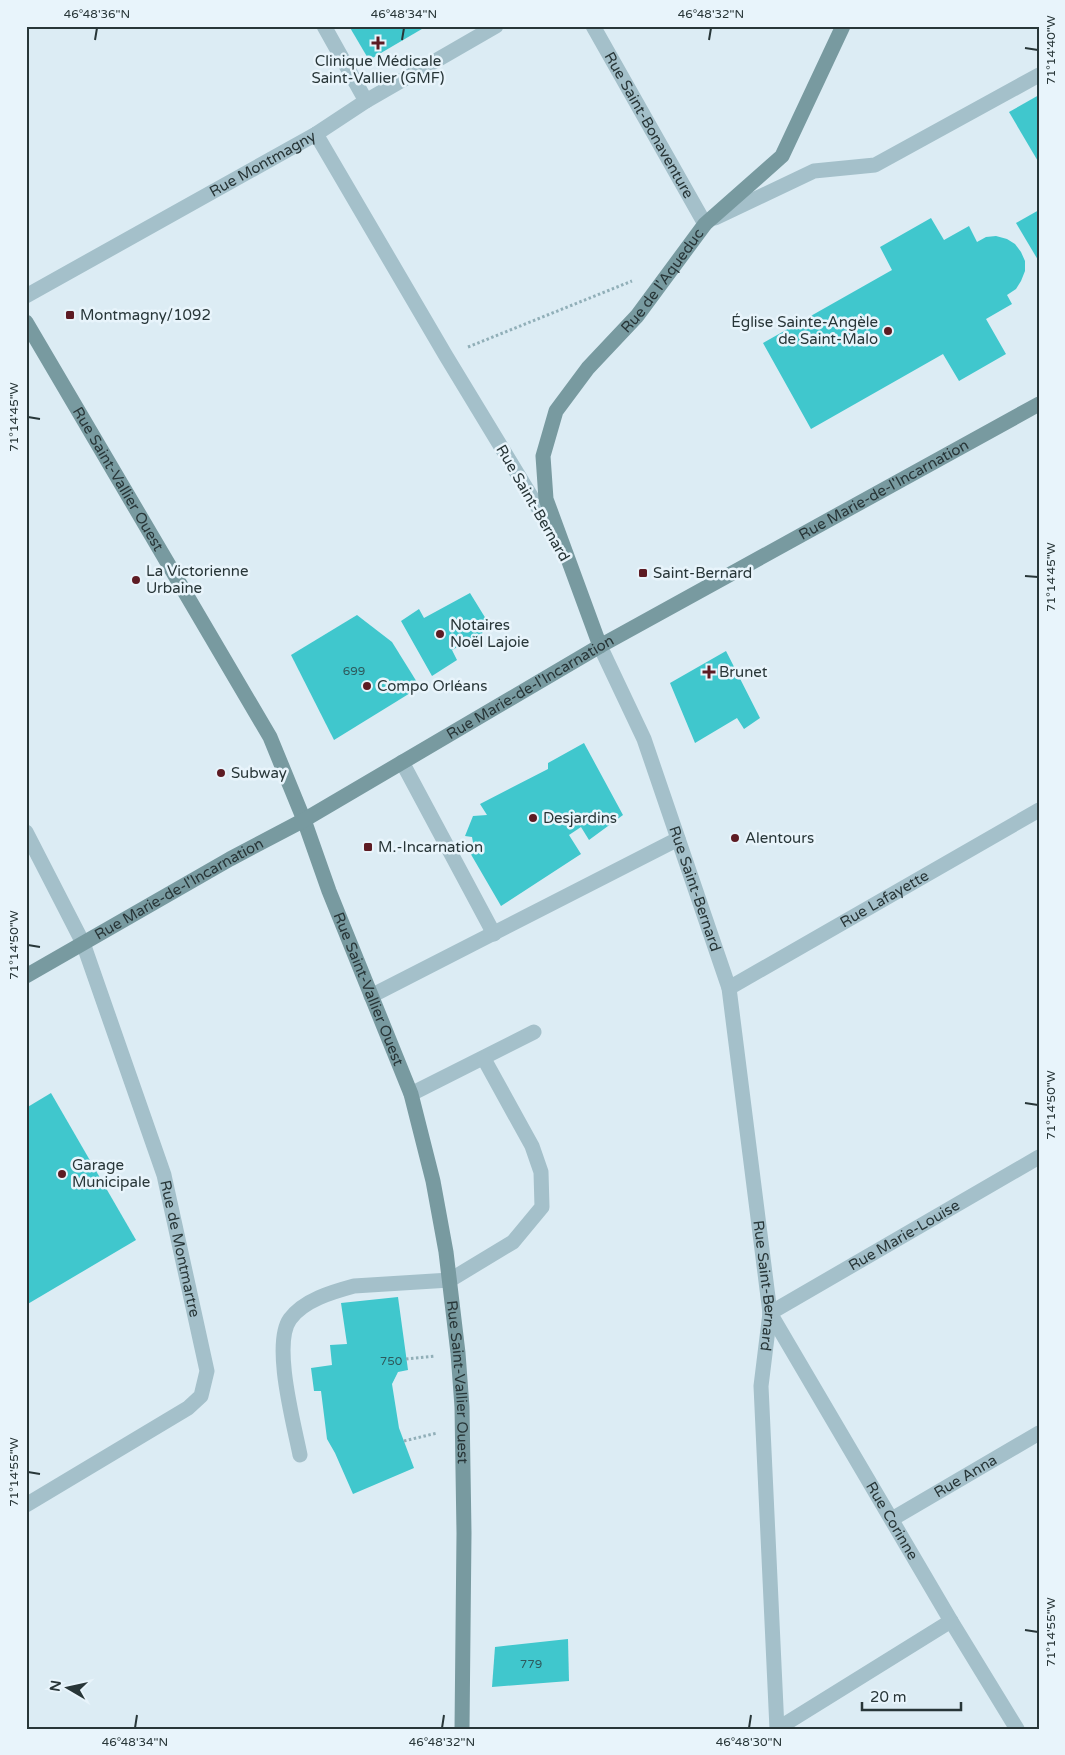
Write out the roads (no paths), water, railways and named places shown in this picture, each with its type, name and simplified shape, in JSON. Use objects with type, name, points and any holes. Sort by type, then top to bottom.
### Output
[{"type":"street","points":[[324,26],[366,101]]},
{"type":"street","name":"Rue Montmagny","points":[[26,296],[316,134],[366,101],[496,26]]},
{"type":"street","name":"Rue Saint-Bonaventure","points":[[593,26],[705,224]]},
{"type":"street","name":"Rue de l'Aqueduc","points":[[565,553],[546,499],[542,456],[556,411],[588,368],[637,316],[705,224],[782,156],[843,26]]},
{"type":"street","points":[[705,224],[814,171],[875,166],[1039,74]]},
{"type":"street","name":"Rue Saint-Bernard","points":[[316,134],[446,356],[565,553],[600,646],[644,739],[729,988],[770,1313],[761,1386],[777,1729]]},
{"type":"street","name":"Rue Saint-Vallier Ouest","points":[[26,322],[270,737],[304,820],[329,891],[411,1094],[433,1181],[450,1280],[458,1353],[464,1533],[462,1729]]},
{"type":"street","name":"Rue Marie-de-l'Incarnation","points":[[26,976],[230,859],[304,820],[600,646],[1039,404]]},
{"type":"street","points":[[402,762],[494,934]]},
{"type":"street","name":"Rue Lafayette","points":[[729,988],[1039,810]]},
{"type":"street","name":"Rue de Montmartre","points":[[26,832],[83,943],[164,1175],[207,1372],[201,1396],[188,1408],[26,1505]]},
{"type":"street","points":[[371,996],[678,839]]},
{"type":"street","points":[[411,1094],[484,1059],[534,1032]]},
{"type":"street","points":[[300,1455],[283,1365],[282,1340],[290,1320],[299,1311],[318,1299],[338,1290],[354,1286],[450,1280],[512,1242],[542,1207],[541,1172],[532,1146],[484,1059]]},
{"type":"street","name":"Rue Marie-Louise","points":[[770,1313],[1039,1157]]},
{"type":"street","name":"Rue Corinne","points":[[770,1313],[951,1621],[1017,1729]]},
{"type":"street","name":"Rue Anna","points":[[892,1519],[1039,1433]]},
{"type":"street","points":[[777,1729],[951,1621]]},
{"type":"place","name":"Clinique Médicale Saint-Vallier (GMF)","points":[[378,43]]},
{"type":"place","name":"Montmagny/1092","points":[[70,315]]},
{"type":"place","name":"Église Sainte-Angèle de Saint-Malo","points":[[888,331]]},
{"type":"place","name":"Saint-Bernard","points":[[643,573]]},
{"type":"place","name":"La Victorienne Urbaine","points":[[136,580]]},
{"type":"place","name":"Notaires Noël Lajoie","points":[[440,634]]},
{"type":"place","name":"Brunet","points":[[709,672]]},
{"type":"place","name":"Compo Orléans","points":[[367,686]]},
{"type":"place","name":"Subway","points":[[221,773]]},
{"type":"place","name":"Desjardins","points":[[533,818]]},
{"type":"place","name":"Alentours","points":[[735,838]]},
{"type":"place","name":"M.-Incarnation","points":[[368,847]]},
{"type":"place","name":"Garage Municipale","points":[[62,1174]]}]
